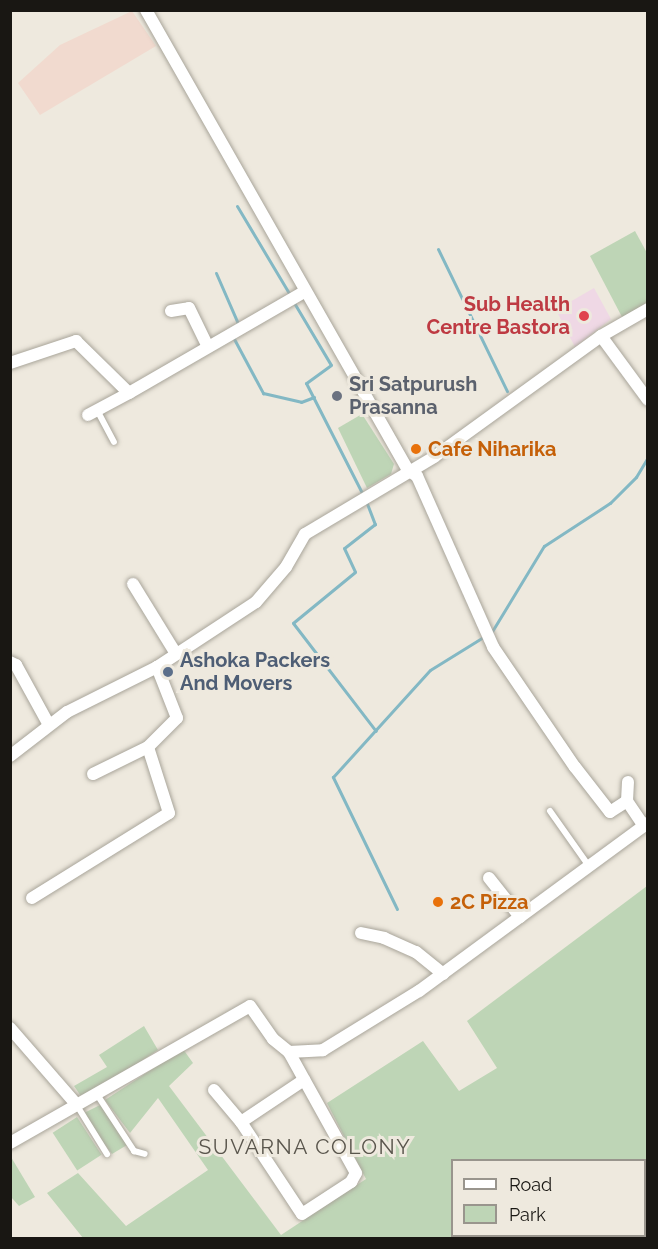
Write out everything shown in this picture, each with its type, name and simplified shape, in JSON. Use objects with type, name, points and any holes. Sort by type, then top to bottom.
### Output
[{"type":"street","points":[[146,10],[304,292],[408,470],[417,477],[493,647],[574,767],[610,812],[627,801]]},
{"type":"street","points":[[93,412],[304,292]]},
{"type":"street","points":[[171,311],[189,308],[208,347]]},
{"type":"street","points":[[10,756],[49,725],[157,667],[256,602],[286,567],[305,534],[408,470],[434,457],[601,336],[648,309]]},
{"type":"street","points":[[601,336],[648,400]]},
{"type":"street","points":[[10,363],[76,341],[129,393]]},
{"type":"street","points":[[133,584],[176,654]]},
{"type":"street","points":[[10,662],[16,665],[49,725]]},
{"type":"street","points":[[93,774],[148,747],[177,718],[157,667]]},
{"type":"street","points":[[32,898],[169,813],[148,747]]},
{"type":"street","points":[[289,1052],[323,1050],[360,1030],[443,974],[646,825],[627,801],[628,782]]},
{"type":"street","points":[[489,878],[520,918]]},
{"type":"street","points":[[361,933],[384,938],[416,952],[443,974]]},
{"type":"street","points":[[10,1143],[76,1104],[98,1096],[167,1051],[250,1006],[273,1039],[289,1052],[356,1173],[342,1189],[302,1214],[241,1122],[214,1090]]},
{"type":"street","points":[[10,1028],[76,1104]]},
{"type":"street","points":[[241,1122],[304,1080]]},
{"type":"lane","points":[[93,412],[114,442]]},
{"type":"lane","points":[[550,811],[590,867]]},
{"type":"lane","points":[[98,1096],[135,1151],[145,1154]]},
{"type":"lane","points":[[76,1104],[107,1154]]},
{"type":"shaded area","points":[[132,11],[156,46],[40,115],[18,83],[60,45]]},
{"type":"shaded area","points":[[594,288],[611,319],[575,347],[556,310]]},
{"type":"green space","points":[[635,231],[647,253],[647,303],[622,317],[590,256]]},
{"type":"green space","points":[[362,414],[394,464],[391,474],[367,488],[338,428]]},
{"type":"green space","points":[[647,886],[647,1238],[83,1238],[47,1193],[78,1173],[126,1226],[208,1170],[158,1098],[130,1133],[105,1100],[183,1049],[193,1063],[169,1086],[281,1235],[366,1179],[327,1103],[423,1041],[459,1091],[497,1068],[467,1021]]},
{"type":"green space","points":[[144,1026],[158,1050],[83,1099],[74,1086],[107,1067],[99,1055]]},
{"type":"green space","points":[[100,1105],[127,1145],[112,1154],[82,1114]]},
{"type":"green space","points":[[77,1117],[102,1155],[77,1171],[53,1133]]},
{"type":"green space","points":[[11,1157],[35,1197],[19,1206],[11,1197]]},
{"type":"waterway","points":[[237,206],[290,295]]},
{"type":"waterway","points":[[438,249],[507,391]]},
{"type":"waterway","points":[[216,273],[239,326]]},
{"type":"waterway","points":[[293,301],[331,365],[306,383],[363,495]]},
{"type":"waterway","points":[[233,337],[263,393],[301,402],[314,397]]},
{"type":"waterway","points":[[491,633],[544,546],[610,503],[636,477],[648,457]]},
{"type":"waterway","points":[[366,501],[375,524],[344,548],[355,572],[293,623],[376,731]]},
{"type":"waterway","points":[[397,909],[333,777],[430,670],[485,636]]},
{"type":"place","name":"Sub Health Centre Bastora","points":[[584,316]]},
{"type":"place","name":"Sri Satpurush Prasanna","points":[[337,396]]},
{"type":"place","name":"Cafe Niharika","points":[[416,449]]},
{"type":"place","name":"Ashoka Packers And Movers","points":[[168,672]]},
{"type":"place","name":"2C Pizza","points":[[438,902]]},
{"type":"district","name":"SUVARNA COLONY","points":[[305,1147]]}]
